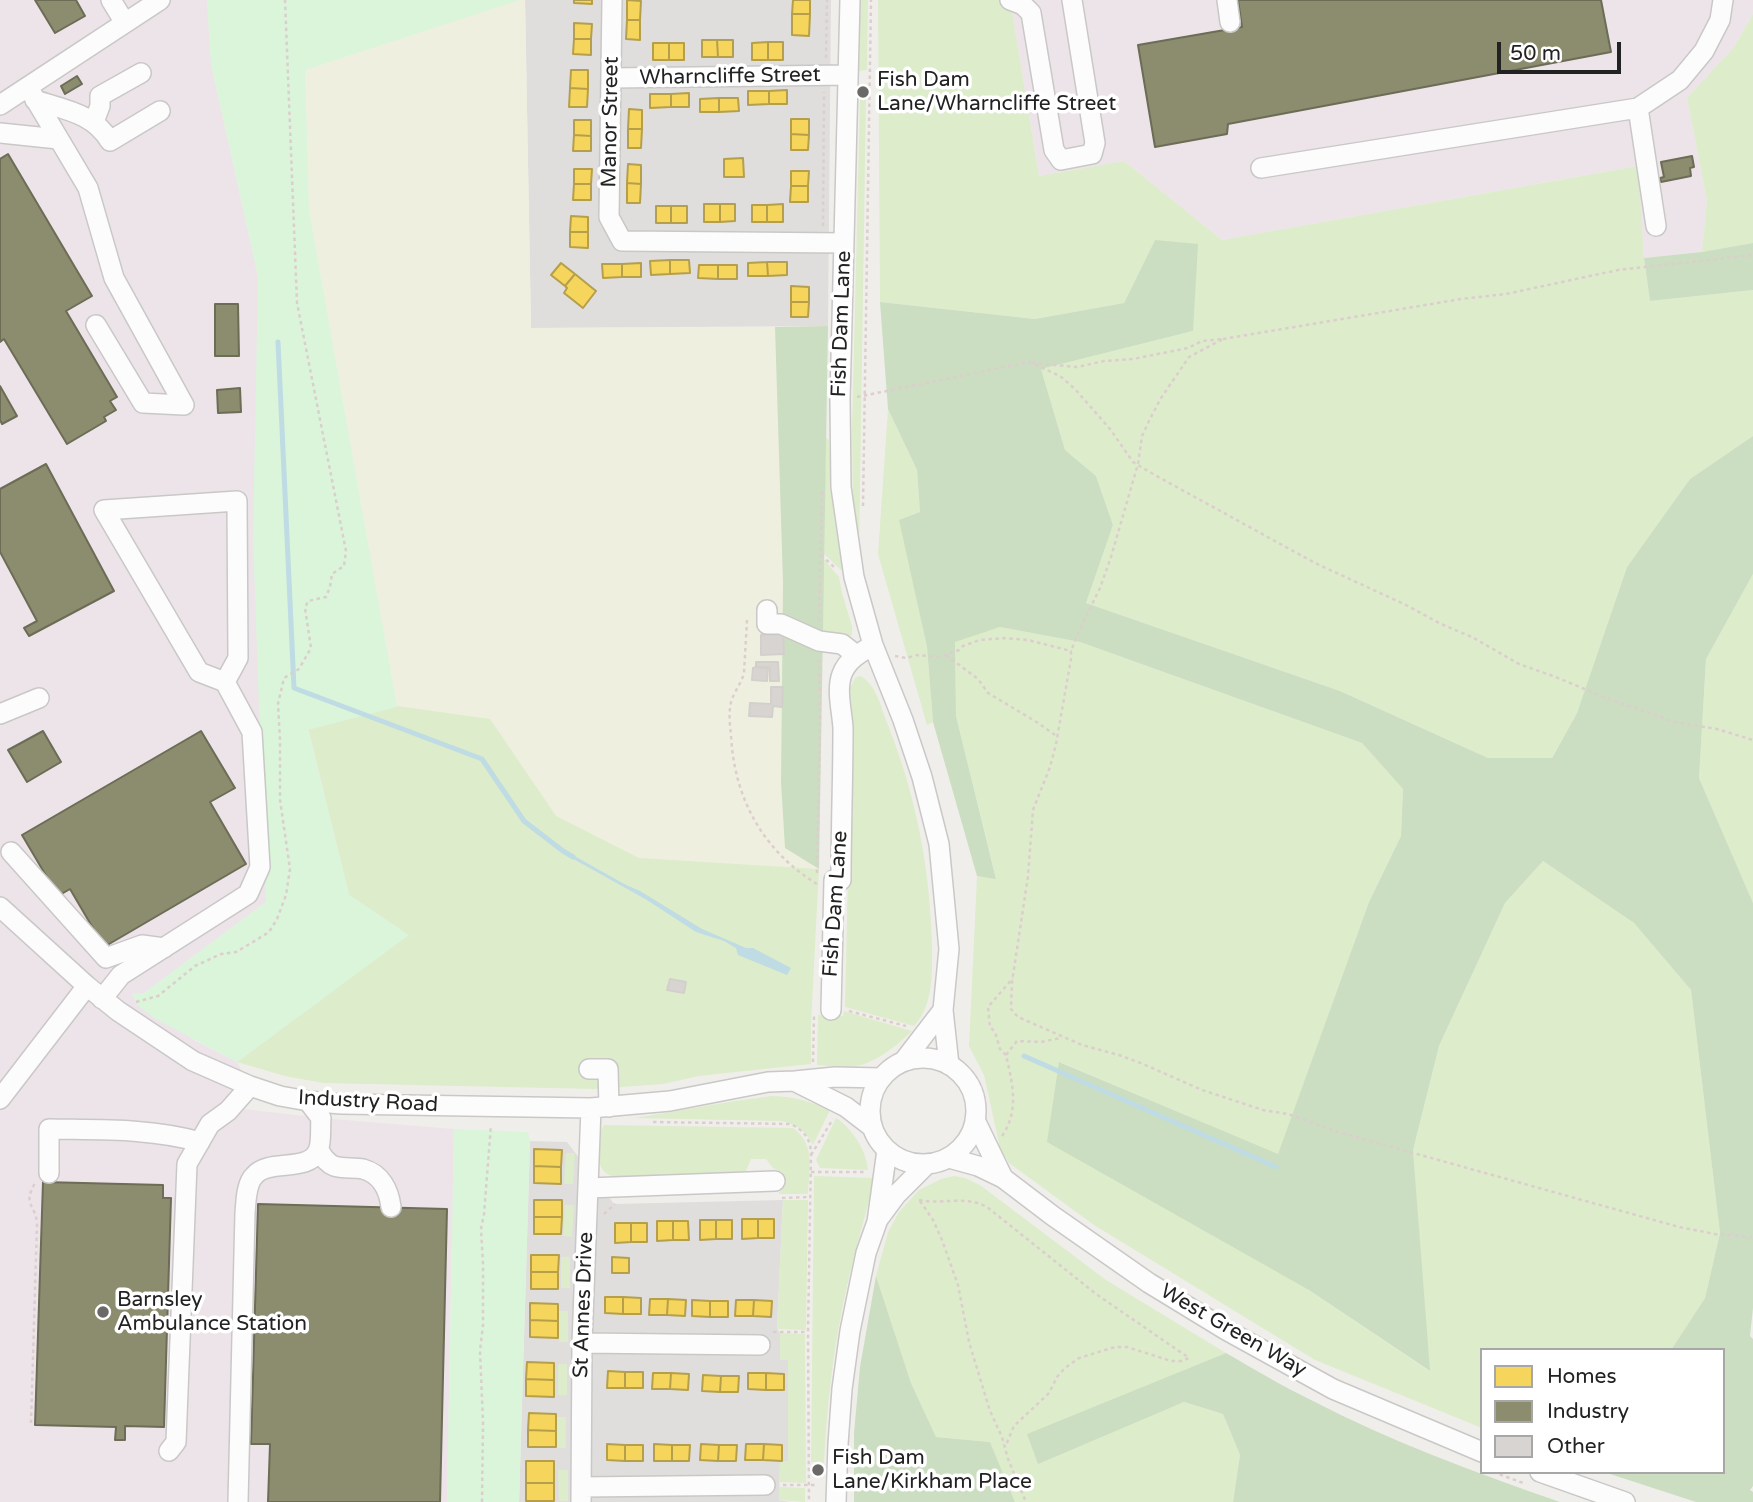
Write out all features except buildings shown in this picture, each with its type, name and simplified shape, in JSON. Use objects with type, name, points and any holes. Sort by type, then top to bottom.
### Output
[{"type":"street","points":[[111,0],[125,23]]},
{"type":"street","points":[[0,106],[32,94],[125,23],[160,0]]},
{"type":"street","name":"Manor Street","points":[[612,0],[609,217],[622,241],[823,243]]},
{"type":"street","name":"Fish Dam Lane","points":[[850,0],[840,400],[841,487],[854,577],[869,653],[903,720],[939,845],[948,949],[943,1010],[956,1063]]},
{"type":"street","points":[[1010,0],[1023,5],[1031,13],[1054,150],[1061,160],[1092,154],[1095,143],[1072,0]]},
{"type":"street","points":[[1227,0],[1230,22]]},
{"type":"street","points":[[1261,168],[1638,108],[1680,80],[1704,51],[1720,20],[1723,0]]},
{"type":"street","points":[[94,122],[100,106],[100,96],[141,73]]},
{"type":"street","name":"Wharncliffe Street","points":[[612,78],[848,75]]},
{"type":"street","points":[[32,94],[88,118],[102,128],[110,141],[160,111]]},
{"type":"street","points":[[32,94],[88,188],[114,278],[184,405],[144,403],[96,325]]},
{"type":"street","points":[[1638,108],[1656,226]]},
{"type":"street","points":[[0,133],[58,139]]},
{"type":"street","points":[[823,243],[844,243]]},
{"type":"street","points":[[0,1099],[95,992],[248,894],[260,867],[253,732],[225,682],[199,672],[104,510],[237,501],[238,658],[225,682]]},
{"type":"street","points":[[767,610],[767,624],[781,624],[819,641],[842,644],[869,653]]},
{"type":"street","name":"Fish Dam Lane","points":[[831,1010],[834,880],[841,880],[843,726],[840,684],[845,668],[869,653]]},
{"type":"street","points":[[0,713],[38,698]]},
{"type":"street","points":[[11,852],[106,958],[142,945],[164,948]]},
{"type":"street","name":"Industry Road","points":[[0,907],[118,1012],[193,1061],[280,1096],[341,1104],[600,1107],[670,1101],[768,1082],[835,1077],[881,1078]]},
{"type":"street","points":[[903,1062],[943,1010]]},
{"type":"street","points":[[926,1058],[956,1063],[974,1095],[981,1119],[966,1142],[948,1158],[927,1164],[905,1161],[887,1150],[872,1128],[869,1115],[874,1089],[891,1068],[903,1062],[926,1058]]},
{"type":"street","name":"St Annes Drive","points":[[581,1494],[582,1343],[588,1188],[608,1069],[589,1069]]},
{"type":"street","points":[[804,1080],[846,1107],[872,1128]]},
{"type":"street","points":[[169,1451],[176,1442],[187,1164],[209,1124],[228,1111],[250,1086]]},
{"type":"street","points":[[307,1101],[321,1118],[319,1150],[323,1158],[335,1166],[363,1169],[375,1174],[387,1189],[391,1207]]},
{"type":"street","points":[[321,1118],[341,1104]]},
{"type":"street","name":"West Green Way","points":[[981,1119],[1003,1178]]},
{"type":"street","points":[[49,1173],[49,1129],[129,1131],[180,1136],[200,1142]]},
{"type":"street","points":[[238,1502],[247,1192],[253,1176],[263,1169],[298,1164],[313,1157],[319,1150]]},
{"type":"street","points":[[836,1502],[842,1389],[850,1331],[866,1253],[877,1222],[887,1150]]},
{"type":"street","name":"West Green Way","points":[[948,1158],[978,1166],[1003,1178],[1149,1283],[1226,1330],[1333,1389],[1480,1451]]},
{"type":"street","points":[[877,1222],[896,1195],[927,1164]]},
{"type":"street","points":[[588,1188],[766,1182]]},
{"type":"street","points":[[582,1343],[760,1345]]},
{"type":"street","points":[[1546,1474],[1625,1502]]},
{"type":"street","points":[[581,1494],[765,1485]]},
{"type":"path","points":[[284,678],[299,669],[311,648],[305,608],[308,601],[326,597],[332,574],[344,566],[346,551],[298,303],[285,0]]},
{"type":"path","points":[[823,243],[827,0]]},
{"type":"path","points":[[863,517],[871,0]]},
{"type":"path","points":[[840,400],[1029,362],[1077,368],[1104,361],[1133,359],[1188,348],[1202,341],[1506,294],[1618,270],[1753,255]]},
{"type":"path","points":[[1223,339],[1189,357],[1161,398],[1142,436],[1138,464],[1108,567],[1071,651],[1050,767],[1033,810],[1027,885],[1013,978],[1012,1009],[1018,1017],[1064,1037],[1143,1064],[1194,1087],[1263,1110],[1288,1114],[1338,1132],[1679,1227],[1715,1234],[1753,1237]]},
{"type":"path","points":[[1029,362],[1060,376],[1075,389],[1110,429],[1133,462],[1315,563],[1472,637],[1519,664],[1675,722],[1717,729],[1753,740]]},
{"type":"path","points":[[747,620],[744,673],[730,707],[731,742],[738,783],[754,822],[770,843],[797,871],[817,884]]},
{"type":"path","points":[[869,653],[906,658],[917,655],[939,657],[980,640],[1003,638],[1028,640],[1071,651]]},
{"type":"path","points":[[946,655],[978,679],[988,693],[1057,736]]},
{"type":"path","points":[[1000,1139],[1005,1133],[1014,1104],[1013,1088],[1006,1055],[1000,1049],[995,1032],[990,1027],[988,1007],[1013,978]]},
{"type":"path","points":[[804,1080],[814,1010],[853,1011],[916,1029]]},
{"type":"path","points":[[1006,1055],[1017,1041],[1041,1042],[1064,1037]]},
{"type":"path","points":[[956,1063],[979,1084],[983,1093],[981,1119]]},
{"type":"path","points":[[482,1502],[481,1229],[491,1119]]},
{"type":"path","points":[[652,1122],[791,1124],[800,1129],[811,1146],[809,1502]]},
{"type":"path","points":[[811,1172],[884,1171]]},
{"type":"path","points":[[31,1423],[37,1224],[36,1215],[29,1202],[36,1181],[49,1173]]},
{"type":"path","points":[[766,1182],[810,1197]]},
{"type":"path","points":[[914,1195],[933,1220],[942,1240],[958,1285],[969,1342],[990,1411],[1026,1502]]},
{"type":"path","points":[[919,1200],[932,1203],[978,1202],[987,1207],[1096,1294],[1189,1357],[1182,1361],[1171,1361],[1127,1346],[1079,1358],[1065,1368],[1049,1393],[1014,1426],[1005,1447]]},
{"type":"path","points":[[597,1220],[617,1203]]},
{"type":"path","points":[[779,1332],[808,1332]]},
{"type":"shaded area","points":[[0,0],[207,0],[211,64],[258,276],[266,902],[144,993],[133,993],[194,1040],[237,1062],[250,1086],[244,1109],[454,1129],[447,1502],[0,1502]]},
{"type":"shaded area","points":[[525,0],[831,0],[828,326],[531,328]]},
{"type":"shaded area","points":[[1010,0],[1753,0],[1753,14],[1734,47],[1687,98],[1707,201],[1702,252],[1644,258],[1637,166],[1222,240],[1124,161],[1039,176]]},
{"type":"shaded area","points":[[530,1141],[567,1142],[614,1204],[783,1200],[777,1328],[780,1333],[780,1360],[788,1360],[788,1461],[780,1462],[779,1500],[790,1502],[519,1502]]},
{"type":"green space","points":[[207,0],[520,0],[305,70],[309,210],[397,707],[308,730],[349,895],[409,935],[237,1062],[154,1018],[137,1005],[132,993],[144,993],[266,902],[253,538],[258,276],[211,64]]},
{"type":"green space","points":[[525,0],[531,328],[775,327],[783,583],[781,782],[819,869],[639,859],[556,817],[397,707],[309,210],[305,70]]},
{"type":"green space","points":[[860,0],[868,0],[867,70],[859,71]]},
{"type":"green space","points":[[878,0],[1010,0],[1039,176],[1124,161],[1222,240],[1638,166],[1644,258],[1650,301],[1753,290],[1753,436],[1690,479],[1627,567],[1577,713],[1551,759],[1488,758],[1340,691],[1086,603],[1113,525],[1096,476],[1065,450],[1041,369],[1193,331],[1155,240],[1124,303],[1035,319],[880,302]]},
{"type":"green space","points":[[1753,14],[1753,243],[1702,252],[1707,201],[1687,98],[1734,47]]},
{"type":"green space","points":[[860,96],[866,97],[859,550],[853,506],[852,431]]},
{"type":"green space","points":[[1155,240],[1198,244],[1193,331],[1041,369],[1065,450],[1096,476],[1113,525],[1086,603],[1340,691],[1488,758],[1552,758],[1577,713],[1627,567],[1690,479],[1753,436],[1753,574],[1706,659],[1699,778],[1753,903],[1753,1308],[1750,1336],[1753,1339],[1753,1486],[1750,1490],[1753,1492],[1753,1502],[1696,1502],[1610,1474],[1725,1474],[1725,1348],[1672,1348],[1705,1298],[1720,1233],[1691,990],[1634,923],[1543,861],[1505,903],[1439,1046],[1413,1150],[1430,1371],[1309,1290],[1047,1142],[1059,1062],[1278,1154],[1369,902],[1401,836],[1403,789],[1362,743],[1080,642],[1000,627],[955,642],[956,716],[996,879],[977,876],[933,722],[927,647],[899,520],[920,512],[917,470],[888,409],[880,302],[1035,319],[1124,303]]},
{"type":"green space","points":[[1753,243],[1753,290],[1650,301],[1644,258]]},
{"type":"green space","points":[[828,326],[819,869],[785,848],[781,782],[783,583],[775,327]]},
{"type":"green space","points":[[888,409],[917,470],[920,512],[900,520],[927,647],[933,722],[927,725],[878,554]]},
{"type":"green space","points":[[826,438],[829,440],[834,517],[843,572],[823,553]]},
{"type":"green space","points":[[823,558],[839,577],[852,626],[852,634],[848,639],[823,637]]},
{"type":"green space","points":[[1753,574],[1753,903],[1699,778],[1706,659]]},
{"type":"green space","points":[[1000,627],[1080,642],[1362,743],[1403,789],[1401,836],[1369,902],[1278,1155],[1060,1062],[1309,1290],[1429,1371],[1413,1150],[1439,1046],[1505,903],[1543,861],[1634,923],[1691,990],[1720,1233],[1705,1298],[1672,1348],[1480,1348],[1480,1427],[1315,1360],[1094,1225],[1009,1163],[1000,1148],[984,1075],[969,1046],[977,876],[996,878],[956,716],[955,641]]},
{"type":"green space","points":[[860,676],[870,684],[878,698],[898,752],[914,805],[925,860],[931,916],[932,977],[925,1008],[914,1026],[845,1007],[848,692],[855,678]]},
{"type":"green space","points":[[397,706],[490,719],[556,816],[639,858],[819,869],[811,1064],[699,1076],[663,1084],[594,1089],[323,1083],[285,1076],[237,1062],[408,935],[349,895],[308,728]]},
{"type":"green space","points":[[844,1011],[912,1031],[868,1063],[850,1066],[817,1065],[818,1015],[843,1016]]},
{"type":"green space","points":[[772,1096],[802,1100],[830,1110],[813,1145],[800,1128],[780,1121],[635,1118],[735,1101]]},
{"type":"green space","points":[[836,1118],[857,1140],[865,1155],[868,1170],[820,1168],[816,1160]]},
{"type":"green space","points":[[604,1125],[793,1128],[805,1142],[810,1158],[808,1194],[779,1194],[783,1189],[782,1172],[773,1168],[766,1159],[751,1159],[746,1171],[740,1173],[619,1178],[613,1176],[604,1171],[599,1159],[600,1136]]},
{"type":"green space","points":[[454,1129],[528,1132],[530,1141],[519,1502],[447,1502]]},
{"type":"green space","points":[[566,1153],[575,1153],[573,1184],[564,1184]]},
{"type":"green space","points":[[814,1176],[875,1178],[839,1327],[829,1395],[824,1463],[811,1462]]},
{"type":"green space","points":[[954,1176],[980,1185],[1106,1280],[1226,1353],[1028,1434],[1038,1463],[1184,1402],[1223,1414],[1240,1455],[1233,1502],[1015,1502],[990,1442],[936,1437],[911,1383],[876,1276],[888,1232],[899,1212],[919,1190]]},
{"type":"green space","points":[[783,1200],[808,1200],[806,1330],[777,1329]]},
{"type":"green space","points":[[565,1205],[574,1205],[572,1237],[563,1236]]},
{"type":"green space","points":[[561,1257],[570,1257],[570,1288],[561,1288]]},
{"type":"green space","points":[[876,1276],[911,1383],[936,1437],[990,1442],[1015,1502],[854,1502],[854,1433],[860,1367]]},
{"type":"green space","points":[[559,1311],[568,1311],[568,1342],[559,1342]]},
{"type":"green space","points":[[780,1333],[805,1334],[806,1483],[780,1482],[780,1461],[788,1461],[788,1360],[780,1360]]},
{"type":"green space","points":[[1226,1353],[1289,1389],[1402,1443],[1560,1502],[1233,1502],[1240,1455],[1223,1414],[1184,1402],[1038,1464],[1027,1434]]},
{"type":"green space","points":[[558,1364],[567,1364],[567,1395],[558,1395]]},
{"type":"green space","points":[[557,1417],[566,1417],[566,1448],[557,1448]]},
{"type":"green space","points":[[558,1470],[568,1470],[568,1501],[559,1501]]},
{"type":"green space","points":[[779,1487],[805,1488],[805,1502],[779,1500]]},
{"type":"water","points":[[569,853],[640,891],[702,929],[746,948],[753,948],[791,968],[787,975],[738,955],[736,948],[696,932],[647,900],[570,857],[567,855]]},
{"type":"waterway","points":[[278,342],[294,688],[482,759],[524,821],[573,857]]},
{"type":"waterway","points":[[1024,1056],[1276,1167]]},
{"type":"place","name":"Fish Dam Lane/Wharncliffe Street","points":[[863,92]]},
{"type":"place","name":"Barnsley Ambulance Station","points":[[103,1312]]},
{"type":"place","name":"Fish Dam Lane/Kirkham Place","points":[[818,1470]]}]
